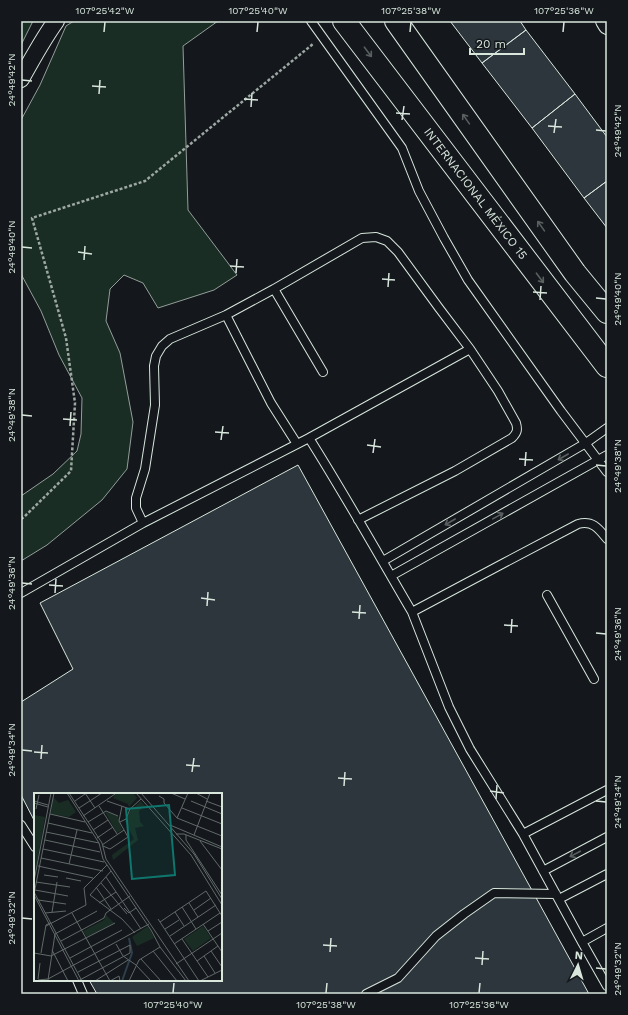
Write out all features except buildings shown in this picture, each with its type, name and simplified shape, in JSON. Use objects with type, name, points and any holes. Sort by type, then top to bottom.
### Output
[{"type":"main road","name":"INTERNACIONAL MÉXICO 15","points":[[344,21],[607,366]]},
{"type":"main road","points":[[396,21],[575,273],[607,312]]},
{"type":"main road","points":[[575,273],[607,293]]},
{"type":"street","points":[[21,79],[45,36],[56,21]]},
{"type":"street","points":[[604,21],[607,26]]},
{"type":"lane","points":[[311,21],[402,148],[419,191],[468,280],[561,411],[607,472]]},
{"type":"lane","points":[[143,523],[136,508],[136,498],[145,469],[155,404],[154,366],[156,356],[162,346],[170,339],[226,315],[362,238],[376,237],[387,241],[398,252],[470,349],[498,391],[518,429],[516,434],[455,471],[358,520]]},
{"type":"lane","points":[[274,289],[323,372]]},
{"type":"lane","points":[[226,315],[271,403],[297,444]]},
{"type":"lane","points":[[21,593],[143,523],[309,438],[470,349]]},
{"type":"lane","points":[[383,561],[586,443],[607,428]]},
{"type":"lane","points":[[309,438],[334,477],[412,612],[449,707],[470,749],[523,834],[607,986]]},
{"type":"lane","points":[[391,576],[607,455]]},
{"type":"lane","points":[[412,612],[578,524],[584,523],[592,525],[607,539]]},
{"type":"lane","points":[[547,595],[594,679]]},
{"type":"lane","points":[[523,834],[607,790]]},
{"type":"lane","points":[[21,825],[34,845]]},
{"type":"lane","points":[[543,871],[607,837]]},
{"type":"lane","points":[[366,994],[398,978],[436,936],[494,893],[558,896],[607,874]]},
{"type":"lane","points":[[582,942],[607,928]]},
{"type":"lane","points":[[77,981],[83,994]]},
{"type":"path","points":[[21,519],[71,471],[74,403],[66,338],[32,218],[146,181],[323,36]]},
{"type":"green space","points":[[21,21],[33,21],[21,45]]},
{"type":"green space","points":[[74,21],[218,21],[183,46],[188,210],[237,275],[214,290],[158,308],[143,283],[124,275],[110,289],[106,321],[120,353],[133,422],[127,469],[102,500],[47,545],[21,561],[21,496],[53,474],[77,451],[81,434],[82,398],[59,355],[41,311],[21,274],[21,120],[40,85],[66,26]]}]
